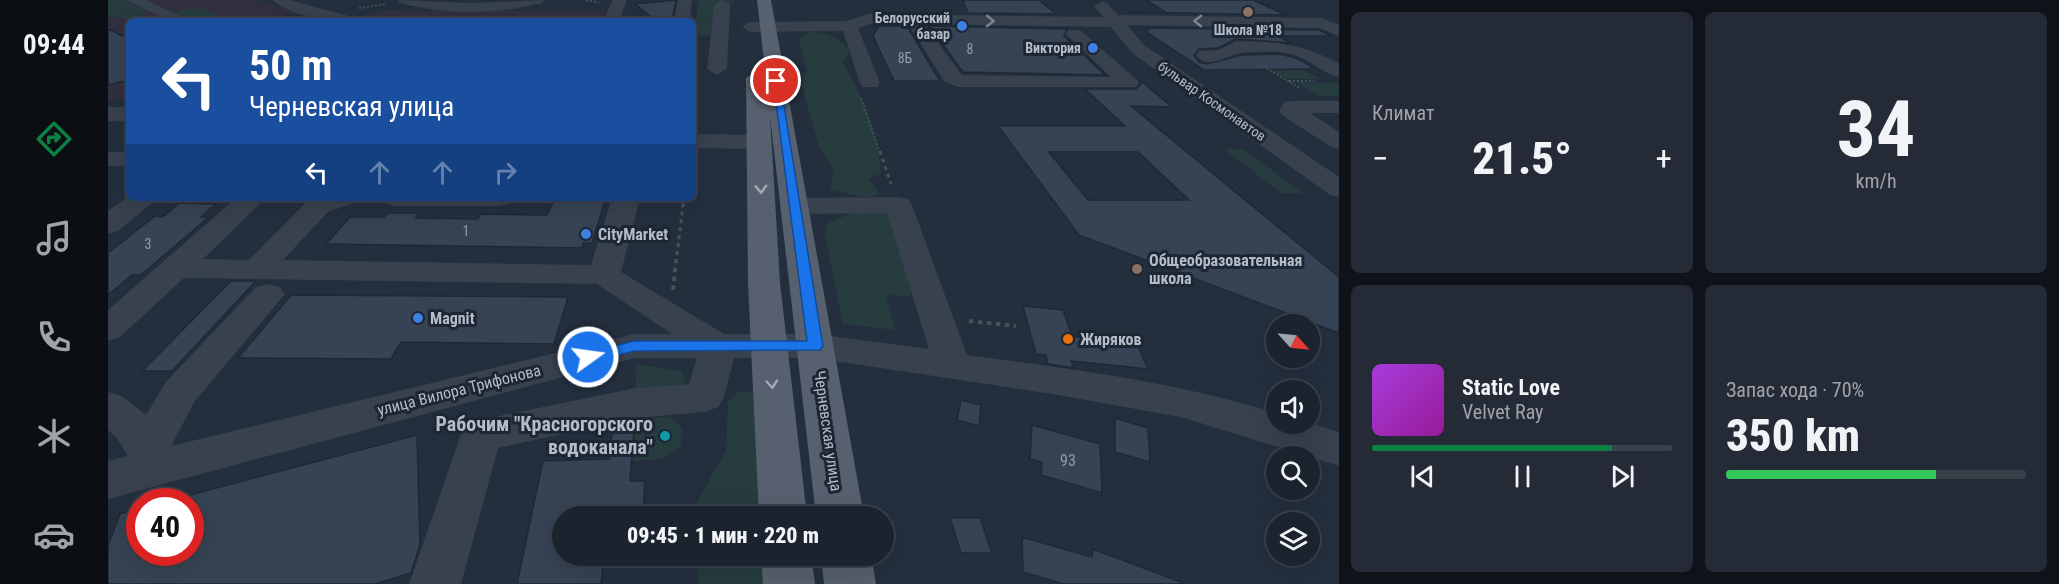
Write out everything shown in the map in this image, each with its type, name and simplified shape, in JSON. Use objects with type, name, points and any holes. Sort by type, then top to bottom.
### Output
[{"type":"main road","points":[[756,21],[764,283],[782,506]]},
{"type":"main road","name":"Черневская улица","points":[[756,21],[796,206],[839,506]]},
{"type":"main road","points":[[787,566],[789,584]]},
{"type":"main road","points":[[848,566],[850,584]]},
{"type":"street","points":[[139,2],[170,0]]},
{"type":"street","points":[[279,0],[306,11]]},
{"type":"street","points":[[405,0],[438,6],[515,5],[537,0]]},
{"type":"street","points":[[612,18],[620,0]]},
{"type":"street","points":[[682,18],[685,0]]},
{"type":"street","name":"бульвар Космонавтов","points":[[1097,0],[1138,49],[1337,186]]},
{"type":"street","points":[[139,2],[176,18]]},
{"type":"street","points":[[925,4],[934,20]]},
{"type":"street","points":[[717,69],[722,5]]},
{"type":"street","points":[[279,18],[306,11],[321,12],[340,18]]},
{"type":"street","points":[[1319,16],[1339,31]]},
{"type":"street","points":[[702,39],[720,39],[756,21],[849,26],[868,19],[1115,21],[1319,16],[1339,21]]},
{"type":"street","points":[[913,20],[952,78],[958,81],[1129,83],[1074,34]]},
{"type":"street","points":[[849,26],[868,78]]},
{"type":"street","points":[[1205,55],[1225,54],[1236,46],[1282,47],[1298,50],[1339,70]]},
{"type":"street","points":[[1336,107],[1293,107],[1290,110],[1339,142]]},
{"type":"street","points":[[108,114],[126,114]]},
{"type":"street","points":[[1232,114],[1294,114]]},
{"type":"street","points":[[696,141],[760,142]]},
{"type":"street","points":[[108,159],[126,159]]},
{"type":"street","points":[[108,225],[140,201]]},
{"type":"street","points":[[108,329],[249,201]]},
{"type":"street","points":[[152,459],[180,392],[318,206],[332,201]]},
{"type":"street","points":[[604,275],[625,201]]},
{"type":"street","points":[[796,206],[898,205],[953,367]]},
{"type":"street","points":[[176,267],[263,281],[604,275],[719,347],[704,397],[636,403],[480,435],[435,584]]},
{"type":"street","name":"улица Вилора Трифонова","points":[[108,480],[152,459],[634,346],[815,346],[1052,380],[1180,402],[1242,418],[1339,449]]},
{"type":"street","points":[[108,407],[131,426],[152,459]]},
{"type":"path","points":[[1225,54],[1254,60],[1336,107]]},
{"type":"path","points":[[868,78],[857,85],[898,205]]},
{"type":"path","points":[[677,320],[672,296],[684,201]]},
{"type":"path","points":[[938,318],[1016,326]]},
{"type":"shaded area","points":[[108,0],[257,0],[294,12],[269,18],[126,18],[126,100],[108,99]]},
{"type":"shaded area","points":[[389,9],[398,11],[606,11],[602,18],[361,18]]},
{"type":"green space","points":[[108,0],[124,0],[146,11],[133,18],[112,17],[108,15]]},
{"type":"green space","points":[[699,0],[734,0],[729,3],[733,5],[716,5],[712,36],[696,35]]},
{"type":"green space","points":[[199,8],[226,18],[188,18],[171,11]]},
{"type":"green space","points":[[811,32],[834,37],[843,43],[850,53],[842,61],[857,89],[873,128],[881,174],[868,178],[880,195],[863,197],[830,189],[834,169],[819,147],[801,82],[807,70],[799,42],[802,36]]},
{"type":"green space","points":[[1258,62],[1289,62],[1320,79],[1287,79]]},
{"type":"green space","points":[[1296,82],[1339,83],[1339,96],[1320,96]]},
{"type":"green space","points":[[1224,149],[1243,149],[1303,193],[1281,193]]},
{"type":"green space","points":[[856,211],[894,212],[915,293],[908,296],[886,295],[895,330],[843,324],[825,235],[826,224]]},
{"type":"green space","points":[[637,364],[682,371],[685,382],[679,386],[635,390]]},
{"type":"green space","points":[[740,391],[755,393],[761,506],[697,506],[697,502],[726,450],[728,401]]},
{"type":"green space","points":[[636,418],[674,419],[682,429],[681,446],[664,457],[632,461]]},
{"type":"green space","points":[[698,566],[765,566],[766,584],[698,584]]},
{"type":"building","points":[[676,0],[673,18],[652,18],[635,4]]},
{"type":"building","points":[[963,0],[1039,0],[1056,14],[968,13]]},
{"type":"building","points":[[1146,0],[1253,0],[1286,15],[1167,13]]},
{"type":"building","points":[[879,26],[907,26],[940,81],[894,81],[873,36]]},
{"type":"building","points":[[929,26],[1067,29],[1064,36],[1105,75],[963,72]]},
{"type":"building","points":[[1150,28],[1319,30],[1332,36],[1278,36],[1291,43],[1236,39],[1218,48],[1199,49],[1194,55],[1199,62],[1207,64],[1242,55],[1279,54],[1296,58],[1314,68],[1310,68],[1312,69],[1204,70],[1146,32]]},
{"type":"building","points":[[108,29],[126,38],[126,81],[108,85]]},
{"type":"building","points":[[1140,80],[1172,107],[1131,106],[1339,277],[1339,333],[1320,326],[1320,314],[1289,314],[1079,235],[998,126],[1125,126],[1085,89],[1136,89],[1141,84]],"holes":[[[1049,152],[1138,152],[1189,200],[1088,200]]]},
{"type":"building","points":[[554,201],[605,201],[592,243],[583,243],[582,248],[326,244],[350,217],[384,217],[388,213],[419,213],[416,218],[478,219],[480,214],[547,215]]},
{"type":"building","points":[[179,203],[216,204],[201,217],[209,217],[141,275],[132,275],[108,295],[108,253],[155,216],[163,217]]},
{"type":"building","points":[[231,281],[256,281],[172,371],[142,371]]},
{"type":"building","points":[[291,295],[568,297],[554,344],[401,342],[391,359],[238,358]]},
{"type":"building","name":"Жиряков","points":[[1023,306],[1063,310],[1072,336],[1136,342],[1148,369],[1071,361],[1074,368],[1048,364],[1046,355],[1036,354]]},
{"type":"building","points":[[961,400],[981,405],[979,426],[957,420]]},
{"type":"building","points":[[1115,418],[1148,428],[1150,462],[1115,452]]},
{"type":"building","points":[[635,420],[630,481],[645,481],[644,506],[552,506],[552,566],[603,566],[601,584],[517,584],[543,461],[609,459],[613,425]]},
{"type":"building","points":[[1032,425],[1100,444],[1102,493],[1041,475],[1042,462],[1030,459]]},
{"type":"building","points":[[417,435],[420,545],[411,573],[375,584],[108,584],[108,545],[120,514],[126,512],[126,566],[204,566],[204,491]]},
{"type":"building","points":[[950,518],[980,518],[992,553],[961,553]]},
{"type":"building","points":[[1022,537],[1092,557],[1093,549],[1181,582],[1181,584],[1064,584],[1023,572]]},
{"type":"place","name":"Школа №18","points":[[1248,12]]},
{"type":"place","name":"Белорусский базар","points":[[962,26]]},
{"type":"place","name":"Виктория","points":[[1093,48]]},
{"type":"place","name":"CityMarket","points":[[586,234]]},
{"type":"place","name":"Общеобразовательная школа","points":[[1137,269]]},
{"type":"place","name":"Magnit","points":[[418,318]]},
{"type":"place","name":"Жиряков","points":[[1068,339]]},
{"type":"place","name":"Рабочим \"Красногорского водоканала\"","points":[[665,436]]},
{"type":"route","points":[[588,357],[634,346],[815,346],[776,81]]}]
